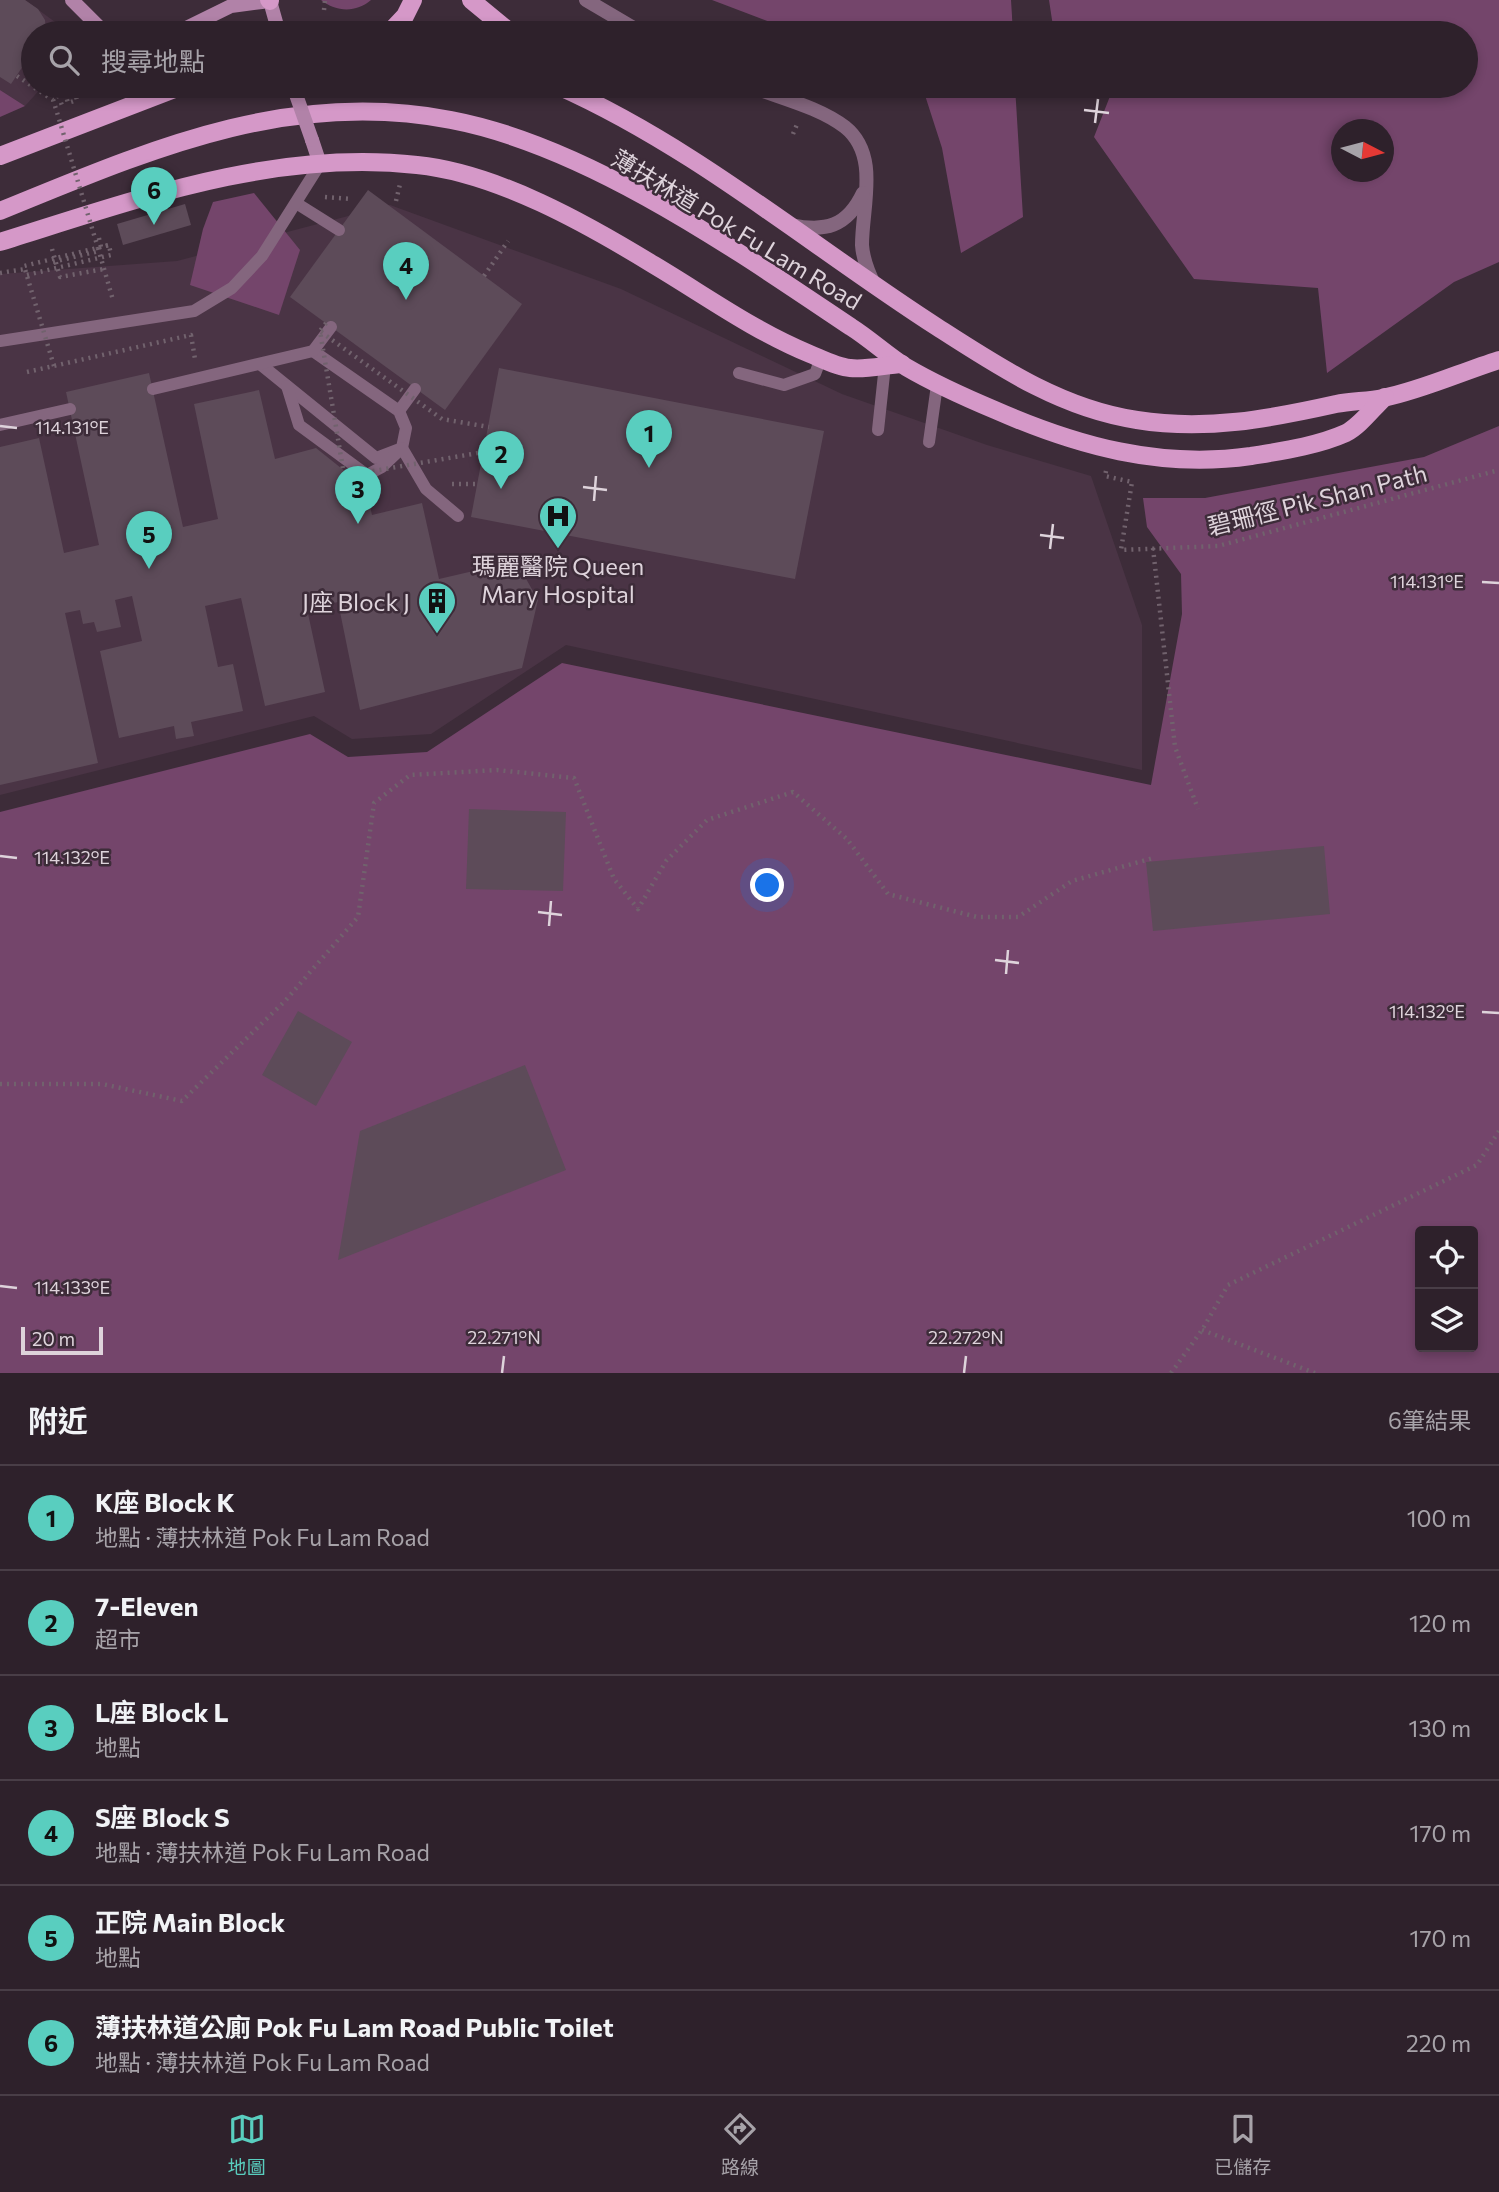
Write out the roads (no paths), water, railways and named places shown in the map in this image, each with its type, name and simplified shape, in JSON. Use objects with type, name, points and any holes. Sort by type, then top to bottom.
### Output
[{"type":"main road","points":[[400,21],[413,0]]},
{"type":"main road","points":[[471,0],[496,21]]},
{"type":"main road","points":[[0,156],[151,98]]},
{"type":"main road","name":"薄扶林道 Pok Fu Lam Road","points":[[583,98],[642,127],[698,162],[876,288],[1014,374],[1063,400],[1096,412],[1143,421],[1211,425],[1286,416],[1339,403],[1385,397],[1499,360]]},
{"type":"main road","points":[[601,98],[642,127]]},
{"type":"main road","name":"薄扶林道 Pok Fu Lam Road","points":[[0,211],[175,142],[275,117],[347,111],[412,113],[455,120],[540,146],[666,209],[855,329],[894,365],[1036,428],[1111,452],[1181,461],[1246,457],[1349,432],[1385,397]]},
{"type":"main road","points":[[0,242],[191,185],[281,167],[320,164],[419,165],[508,191],[588,227],[747,324],[821,358],[849,368],[894,365]]},
{"type":"street","points":[[586,0],[622,21]]},
{"type":"street","points":[[200,21],[231,6],[270,1],[276,21]]},
{"type":"street","points":[[76,2],[97,21]]},
{"type":"street","points":[[297,98],[320,164]]},
{"type":"street","points":[[779,98],[843,125],[863,152],[866,185],[862,247],[865,266],[876,288]]},
{"type":"street","points":[[783,223],[814,229],[828,227],[852,210],[866,185]]},
{"type":"lane","points":[[0,341],[194,311],[239,280],[262,256],[320,164]]},
{"type":"lane","points":[[296,203],[339,230]]},
{"type":"lane","points":[[153,389],[313,351],[326,327]]},
{"type":"lane","points":[[287,386],[299,425],[367,475],[382,467],[402,448],[406,428],[399,411],[313,351]]},
{"type":"lane","points":[[739,373],[784,384],[815,374],[821,358]]},
{"type":"lane","points":[[260,364],[376,458],[402,448]]},
{"type":"lane","points":[[878,430],[894,365]]},
{"type":"lane","points":[[929,442],[937,385]]},
{"type":"lane","points":[[399,411],[415,389]]},
{"type":"lane","points":[[0,425],[70,409]]},
{"type":"lane","points":[[402,448],[426,489],[458,516]]},
{"type":"place","name":"薄扶林道公廁 Pok Fu Lam Road Public Toilet","points":[[154,225]]},
{"type":"place","name":"S座 Block S","points":[[406,300]]},
{"type":"place","name":"K座 Block K","points":[[649,468]]},
{"type":"place","name":"7-Eleven","points":[[501,489]]},
{"type":"place","name":"L座 Block L","points":[[358,524]]},
{"type":"place","name":"瑪麗醫院 Queen Mary Hospital","points":[[558,550]]},
{"type":"place","name":"正院 Main Block","points":[[149,569]]},
{"type":"place","name":"J座 Block J","points":[[437,635]]}]
